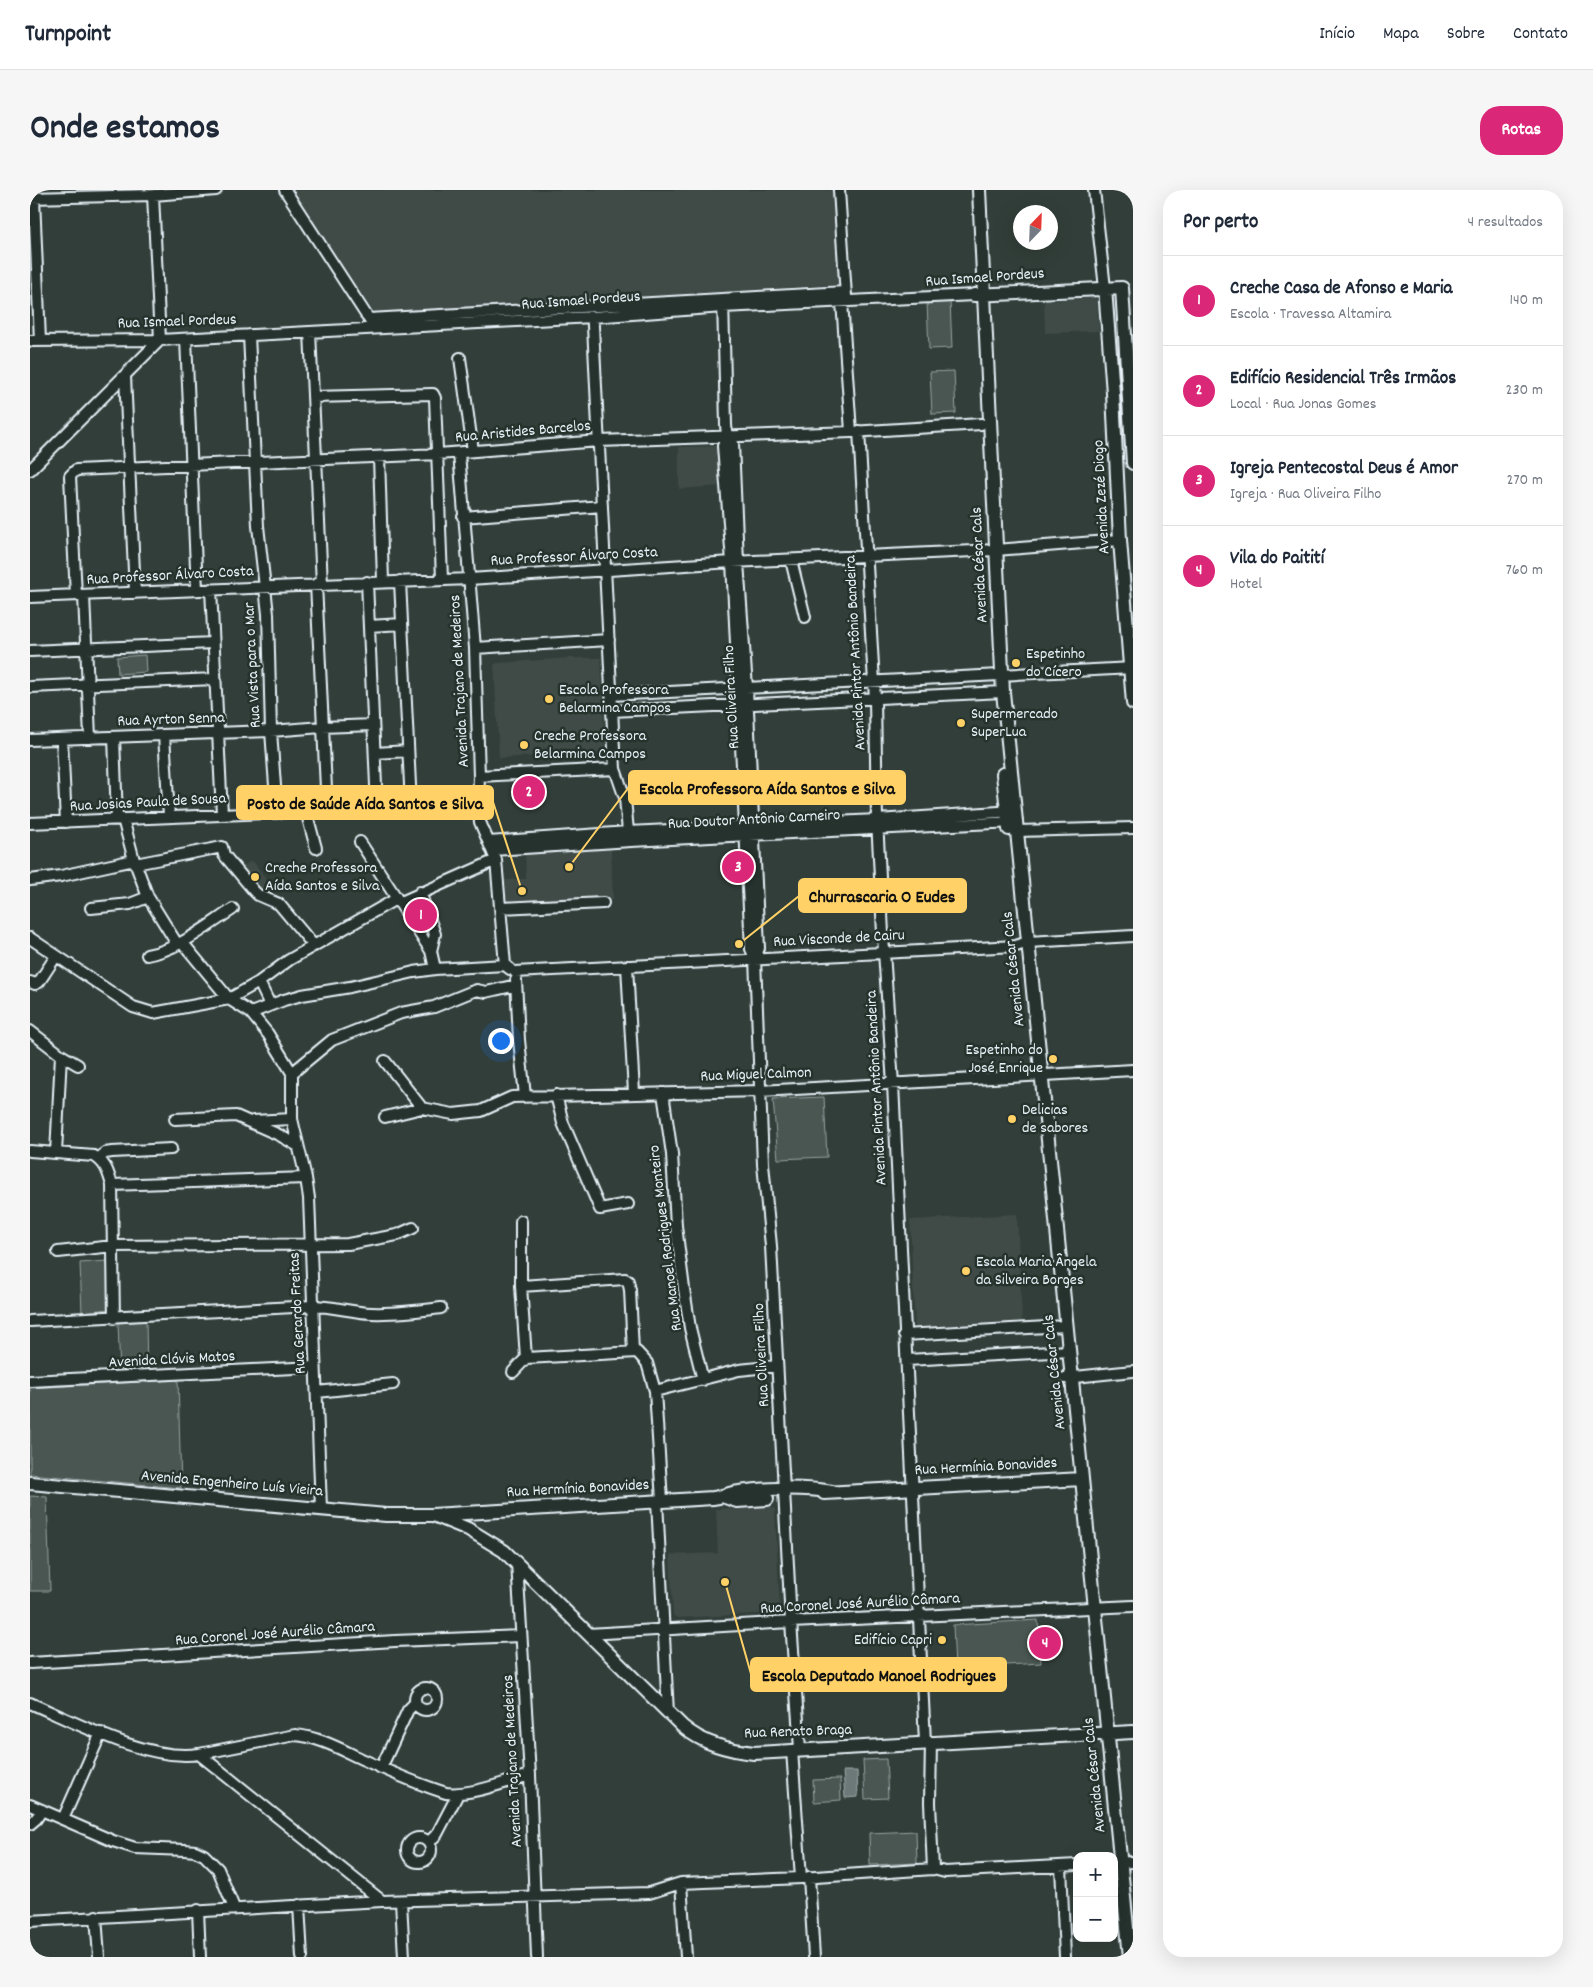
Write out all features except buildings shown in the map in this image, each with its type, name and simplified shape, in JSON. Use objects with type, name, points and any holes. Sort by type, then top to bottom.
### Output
[{"type":"main road","name":"Avenida César Cals","points":[[970,190],[979,295],[999,692],[1103,1733],[1120,1861],[1130,1957]]},
{"type":"main road","name":"Avenida César Cals","points":[[979,190],[979,295]]},
{"type":"main road","name":"Rua Ismael Pordeus","points":[[979,295],[1127,287]]},
{"type":"main road","points":[[1127,287],[1133,463]]},
{"type":"main road","name":"Avenida Zezé Diogo","points":[[1105,288],[1120,540],[1132,668],[1133,703]]},
{"type":"main road","name":"Rua Hermínia Bonavides","points":[[432,1515],[725,1497],[737,1492],[785,1494],[812,1488],[832,1492],[1079,1479]]},
{"type":"main road","name":"Avenida Engenheiro Luís Vieira","points":[[30,1483],[386,1515],[432,1515]]},
{"type":"main road","name":"Rua Renato Braga","points":[[432,1515],[468,1529],[488,1540],[518,1563],[687,1731],[718,1746],[754,1753],[1133,1732]]},
{"type":"main road","points":[[1116,1897],[1123,1957]]},
{"type":"street","points":[[35,341],[32,198],[216,190]]},
{"type":"street","points":[[285,190],[375,329]]},
{"type":"street","name":"Avenida Pintor Antônio Bandeira","points":[[839,190],[844,298],[866,556],[874,681],[884,952],[893,1084],[918,1616],[928,1742],[933,1869]]},
{"type":"street","points":[[1094,190],[1105,288]]},
{"type":"street","points":[[30,470],[160,340],[153,194]]},
{"type":"street","name":"Rua Ismael Pordeus","points":[[35,341],[160,340],[249,336],[375,329],[723,303],[979,295]]},
{"type":"street","name":"Rua Oliveira Filho","points":[[723,303],[727,436],[723,446],[735,562],[750,862],[759,948],[755,958],[760,1091],[785,1494],[796,1750],[805,1878],[814,1957]]},
{"type":"street","points":[[592,312],[615,769],[624,798],[630,836]]},
{"type":"street","name":"Rua Ismael Pordeus","points":[[369,319],[592,312]]},
{"type":"street","points":[[310,332],[317,460],[322,727],[327,810]]},
{"type":"street","name":"Rua Vista para o Mar","points":[[249,336],[263,586],[268,614],[271,732],[276,813]]},
{"type":"street","points":[[186,339],[197,590]]},
{"type":"street","points":[[460,358],[473,451]]},
{"type":"street","points":[[125,376],[135,593]]},
{"type":"street","points":[[313,397],[433,394],[435,398],[438,454],[442,579]]},
{"type":"street","name":"Rua Aristides Barcelos","points":[[80,595],[70,476],[76,470],[459,453],[599,441],[985,424]]},
{"type":"street","name":"Avenida Trajano de Medeiros","points":[[459,453],[475,648],[479,776],[478,804],[480,822],[492,851],[501,908],[505,965]]},
{"type":"street","points":[[379,457],[383,581]]},
{"type":"street","points":[[463,517],[602,506]]},
{"type":"street","name":"Rua Professor Álvaro Costa","points":[[30,597],[383,581],[470,579],[735,562],[992,550],[1120,540]]},
{"type":"street","points":[[791,560],[804,616]]},
{"type":"street","points":[[400,581],[411,806]]},
{"type":"street","points":[[366,582],[377,808]]},
{"type":"street","points":[[211,589],[222,814]]},
{"type":"street","points":[[80,595],[86,648],[90,738]]},
{"type":"street","points":[[369,626],[402,624]]},
{"type":"street","points":[[475,648],[609,640]]},
{"type":"street","points":[[30,651],[213,644]]},
{"type":"street","points":[[611,695],[1132,668]]},
{"type":"street","points":[[30,687],[215,679]]},
{"type":"street","points":[[612,711],[999,692]]},
{"type":"street","name":"Rua Ayrton Senna","points":[[30,740],[218,732],[271,732],[322,727],[374,725]]},
{"type":"street","points":[[164,735],[169,816]]},
{"type":"street","points":[[114,737],[120,819],[148,897],[180,943],[229,998],[251,1013],[268,1034],[292,1073],[327,1043],[361,1028],[401,1013],[434,1007],[477,990],[486,992],[516,985]]},
{"type":"street","points":[[62,739],[66,822]]},
{"type":"street","points":[[375,752],[408,751]]},
{"type":"street","points":[[479,776],[615,769]]},
{"type":"street","name":"Rua Josias Paula de Sousa","points":[[30,824],[169,816],[478,804]]},
{"type":"street","points":[[306,811],[316,848]]},
{"type":"street","name":"Rua Doutor Antônio Carneiro","points":[[30,938],[133,1007],[145,1012],[166,1011],[229,998],[259,982],[289,960],[314,946],[398,901],[420,892],[492,851],[630,836],[878,824],[1013,820],[1133,828]]},
{"type":"street","points":[[360,842],[431,951],[435,969]]},
{"type":"street","points":[[30,880],[222,847],[224,855],[254,891],[258,895],[279,904],[314,946]]},
{"type":"street","points":[[420,892],[435,934],[431,951]]},
{"type":"street","points":[[91,908],[130,904],[148,897]]},
{"type":"street","points":[[501,908],[603,903]]},
{"type":"street","points":[[147,955],[156,954],[180,943],[233,909]]},
{"type":"street","name":"Rua Visconde de Cairu","points":[[515,972],[1024,944],[1133,936]]},
{"type":"street","points":[[30,982],[35,984],[39,982],[56,956]]},
{"type":"street","points":[[251,1013],[302,995],[350,987],[392,977],[435,969],[505,965],[515,972],[525,1096]]},
{"type":"street","points":[[628,966],[634,1093]]},
{"type":"street","points":[[259,982],[270,1005]]},
{"type":"street","points":[[30,1031],[78,1065]]},
{"type":"street","points":[[56,1153],[61,1054]]},
{"type":"street","points":[[385,1060],[422,1108]]},
{"type":"street","name":"Rua Miguel Calmon","points":[[385,1117],[422,1108],[457,1114],[481,1111],[512,1097],[525,1096],[760,1091],[1133,1070]]},
{"type":"street","name":"Rua Gerardo Freitas","points":[[292,1073],[292,1119],[309,1198],[321,1508]]},
{"type":"street","name":"Rua Manoel Rodrigues Monteiro","points":[[664,1093],[672,1154],[676,1226],[684,1289],[690,1328],[702,1380]]},
{"type":"street","points":[[556,1095],[563,1123],[600,1208],[628,1204]]},
{"type":"street","points":[[175,1120],[230,1115],[250,1121],[298,1146]]},
{"type":"street","points":[[250,1121],[292,1119]]},
{"type":"street","points":[[99,1158],[104,1153],[171,1149]]},
{"type":"street","points":[[30,1151],[94,1156],[99,1158],[106,1166],[112,1185],[114,1318]]},
{"type":"street","points":[[112,1185],[306,1178]]},
{"type":"street","points":[[521,1221],[521,1286],[526,1358]]},
{"type":"street","points":[[58,1252],[113,1246],[348,1244],[403,1234],[413,1228]]},
{"type":"street","points":[[521,1286],[620,1278],[628,1281],[633,1351]]},
{"type":"street","points":[[30,1321],[312,1306],[330,1306],[369,1313],[402,1313],[441,1308]]},
{"type":"street","points":[[904,1335],[1062,1326]]},
{"type":"street","points":[[513,1372],[526,1358],[633,1351],[637,1352],[647,1363],[655,1391],[668,1713]]},
{"type":"street","points":[[907,1360],[1066,1351]]},
{"type":"street","points":[[655,1391],[739,1370],[777,1366]]},
{"type":"street","name":"Avenida Clóvis Matos","points":[[30,1381],[315,1367]]},
{"type":"street","points":[[1069,1378],[1133,1370]]},
{"type":"street","points":[[317,1392],[393,1384]]},
{"type":"street","name":"Avenida Trajano de Medeiros","points":[[518,1563],[530,1775],[537,1957]]},
{"type":"street","name":"Rua Coronel José Aurélio Câmara","points":[[588,1634],[791,1622],[1133,1606]]},
{"type":"street","name":"Rua Coronel José Aurélio Câmara","points":[[30,1664],[395,1641],[521,1636]]},
{"type":"street","points":[[30,1703],[101,1733],[154,1752],[185,1756],[289,1736],[307,1736],[322,1740],[381,1768],[435,1789],[458,1794],[530,1775]]},
{"type":"street","points":[[381,1768],[408,1710],[416,1703]]},
{"type":"street","points":[[63,1819],[101,1733]]},
{"type":"street","points":[[199,1754],[382,1901]]},
{"type":"street","points":[[429,1842],[437,1834],[458,1794]]},
{"type":"street","points":[[30,1805],[134,1848],[195,1851],[204,1855],[218,1869],[234,1908]]},
{"type":"street","points":[[30,1824],[42,1810]]},
{"type":"street","points":[[30,1921],[382,1901],[649,1893],[681,1883],[805,1878],[933,1869],[945,1872],[1073,1865]]},
{"type":"street","points":[[1061,1866],[1065,1957]]},
{"type":"street","points":[[681,1883],[686,1957]]},
{"type":"street","points":[[401,1901],[404,1957]]},
{"type":"street","points":[[299,1905],[302,1957]]},
{"type":"street","points":[[198,1910],[200,1957]]},
{"type":"street","points":[[96,1916],[99,1957]]},
{"type":"shaded area","points":[[293,190],[836,190],[841,284],[374,313]]},
{"type":"shaded area","points":[[1095,298],[1097,300],[1099,331],[1045,333],[1044,301]]},
{"type":"shaded area","points":[[950,301],[952,348],[929,349],[927,302]]},
{"type":"shaded area","points":[[954,371],[956,413],[932,414],[930,372]]},
{"type":"shaded area","points":[[719,446],[722,486],[679,489],[679,447]]},
{"type":"shaded area","points":[[145,655],[146,672],[118,674],[117,657]]},
{"type":"shaded area","name":"Escola Professora Belarmina Campos","points":[[601,658],[605,749],[602,753],[499,758],[494,665],[497,663]]},
{"type":"shaded area","points":[[611,849],[613,899],[509,904],[506,901],[505,880],[526,879],[525,854]]},
{"type":"shaded area","name":"Creche Professora Aída Santos e Silva","points":[[252,860],[270,884],[257,894],[239,869]]},
{"type":"shaded area","points":[[824,1097],[827,1157],[778,1159],[773,1099]]},
{"type":"shaded area","name":"Escola Maria Ângela da Silveira Borges","points":[[1017,1214],[1022,1321],[915,1327],[910,1220]]},
{"type":"shaded area","points":[[108,1261],[109,1309],[82,1312],[80,1263]]},
{"type":"shaded area","points":[[146,1321],[147,1370],[120,1372],[118,1323]]},
{"type":"shaded area","points":[[178,1380],[181,1488],[30,1474],[30,1388]]},
{"type":"shaded area","points":[[30,1496],[47,1497],[50,1591],[30,1591]]},
{"type":"shaded area","points":[[770,1506],[775,1509],[780,1609],[777,1613],[677,1618],[673,1615],[670,1555],[718,1553],[716,1509]]},
{"type":"shaded area","points":[[1038,1620],[1041,1663],[955,1668],[953,1625]]},
{"type":"shaded area","points":[[886,1759],[888,1798],[865,1799],[863,1760]]},
{"type":"shaded area","points":[[843,1771],[857,1771],[858,1797],[845,1798]]},
{"type":"shaded area","points":[[840,1779],[841,1800],[814,1802],[813,1780]]},
{"type":"shaded area","points":[[916,1831],[917,1863],[870,1865],[869,1833]]},
{"type":"place","name":"Espetinho do Cícero","points":[[1016,663]]},
{"type":"place","name":"Escola Professora Belarmina Campos","points":[[549,699]]},
{"type":"place","name":"Supermercado SuperLua","points":[[961,723]]},
{"type":"place","name":"Creche Professora Belarmina Campos","points":[[524,745]]},
{"type":"place","name":"Edifício Residencial Três Irmãos","points":[[529,792]]},
{"type":"place","name":"Escola Professora Aída Santos e Silva","points":[[569,867]]},
{"type":"place","name":"Igreja Pentecostal Deus é Amor","points":[[738,867]]},
{"type":"place","name":"Creche Professora Aída Santos e Silva","points":[[255,877]]},
{"type":"place","name":"Posto de Saúde Aída Santos e Silva","points":[[522,891]]},
{"type":"place","name":"Creche Casa de Afonso e Maria","points":[[421,915]]},
{"type":"place","name":"Churrascaria O Eudes","points":[[739,944]]},
{"type":"place","name":"Espetinho do José Enrique","points":[[1053,1059]]},
{"type":"place","name":"Delicias de sabores","points":[[1012,1119]]},
{"type":"place","name":"Escola Maria Ângela da Silveira Borges","points":[[966,1271]]},
{"type":"place","name":"Escola Deputado Manoel Rodrigues","points":[[725,1582]]},
{"type":"place","name":"Edifício Capri","points":[[942,1640]]},
{"type":"place","name":"Vila do Paitití","points":[[1045,1643]]}]
